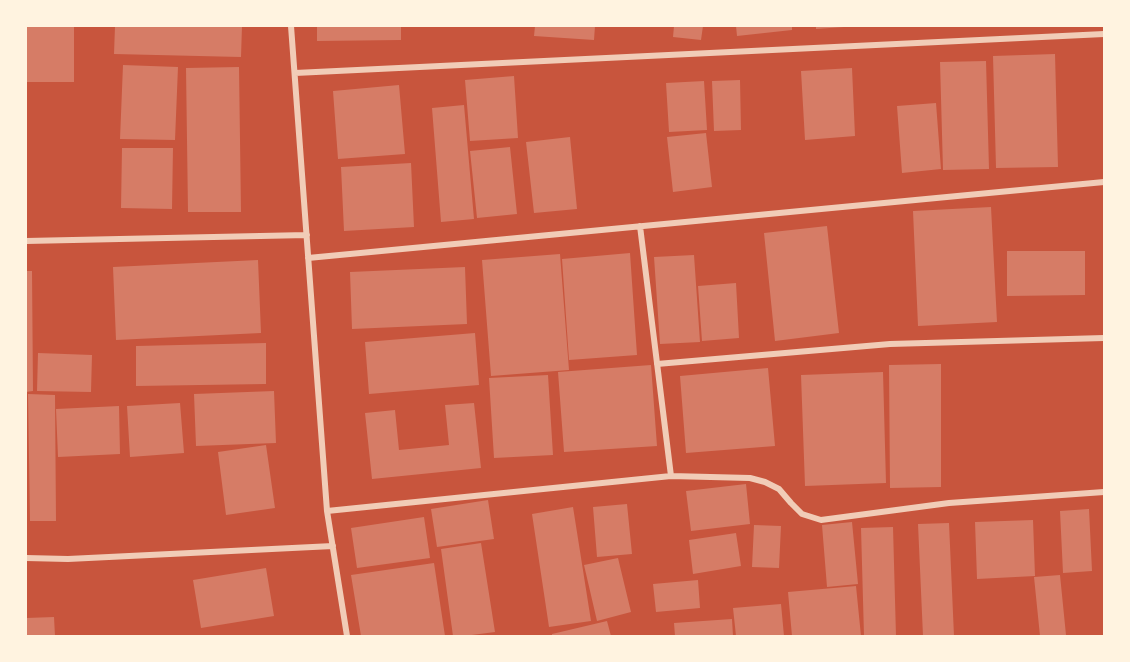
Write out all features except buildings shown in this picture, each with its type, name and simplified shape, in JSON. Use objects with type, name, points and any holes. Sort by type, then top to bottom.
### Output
[{"type":"street","points":[[291,26],[327,511],[347,636]]},
{"type":"street","points":[[295,73],[1104,34]]},
{"type":"street","points":[[308,258],[1104,182]]},
{"type":"street","points":[[640,226],[671,476]]},
{"type":"street","points":[[26,240],[307,235]]},
{"type":"street","points":[[657,364],[890,344],[1104,338]]},
{"type":"street","points":[[327,511],[671,476],[750,478],[765,482],[779,489],[802,514],[821,520],[949,503],[1104,492]]},
{"type":"street","points":[[26,558],[68,560],[333,546]]}]
